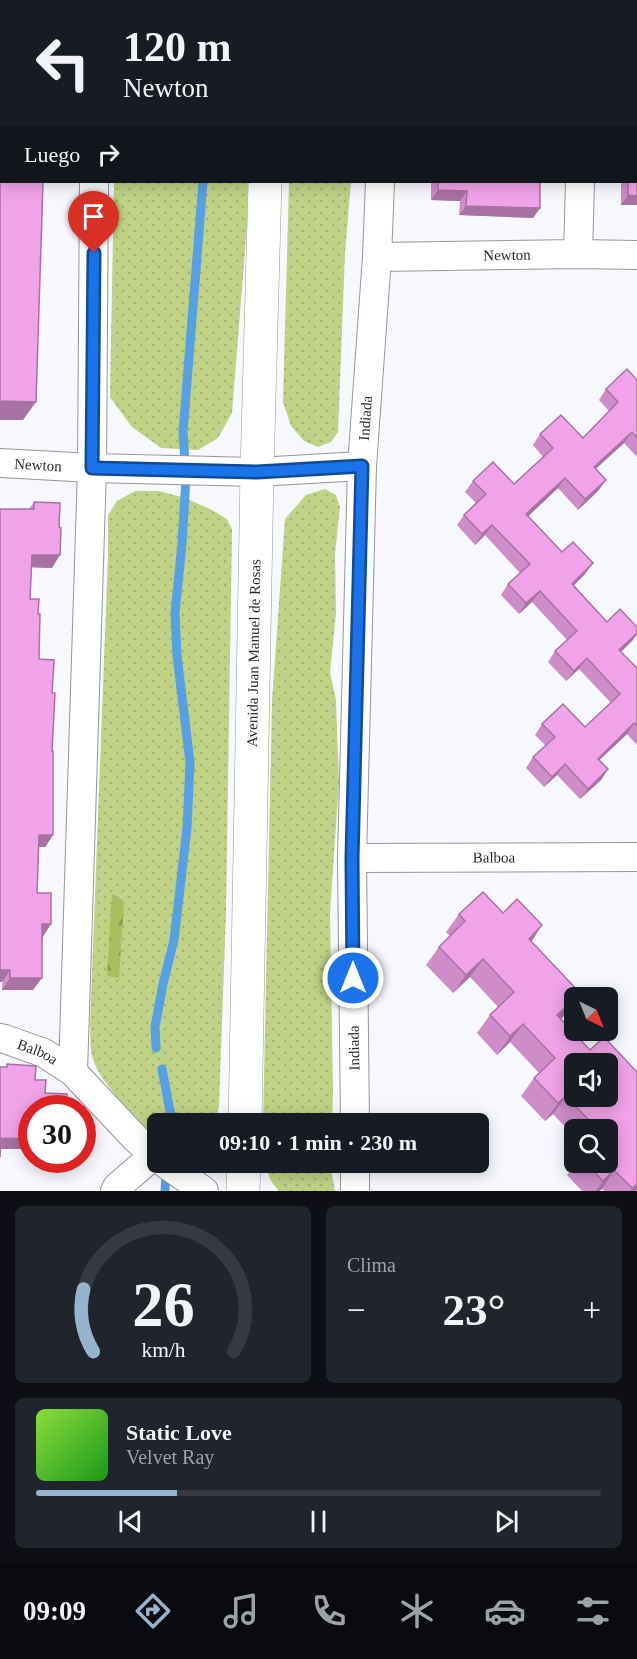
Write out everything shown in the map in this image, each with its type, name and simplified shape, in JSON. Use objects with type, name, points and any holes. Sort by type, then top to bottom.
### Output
[{"type":"main road","name":"Avenida Juan Manuel de Rosas","points":[[245,1113],[257,472],[265,183]]},
{"type":"main road","points":[[243,1191],[244,1173]]},
{"type":"street","points":[[73,1072],[92,468],[94,183]]},
{"type":"street","name":"Indiada","points":[[354,1113],[352,858],[362,466],[380,183]]},
{"type":"street","points":[[578,254],[580,183]]},
{"type":"street","name":"Newton","points":[[377,256],[637,255]]},
{"type":"street","name":"Newton","points":[[0,463],[257,472],[362,466]]},
{"type":"street","name":"Balboa","points":[[352,858],[637,857]]},
{"type":"street","name":"Balboa","points":[[0,1038],[44,1053],[73,1072],[147,1148]]},
{"type":"street","points":[[115,1191],[117,1187],[147,1167]]},
{"type":"street","name":"Balboa","points":[[178,1173],[204,1191]]},
{"type":"street","points":[[355,1173],[355,1191]]},
{"type":"green space","points":[[114,183],[248,183],[247,225],[232,413],[218,438],[198,450],[161,448],[132,427],[110,397]]},
{"type":"green space","points":[[289,183],[351,183],[345,253],[338,432],[331,442],[318,447],[304,441],[291,426],[283,402]]},
{"type":"green space","points":[[325,489],[336,495],[340,507],[335,554],[336,613],[330,672],[336,700],[339,782],[330,913],[332,1113],[263,1113],[272,701],[285,519],[306,495]]},
{"type":"green space","points":[[135,491],[159,491],[185,498],[212,510],[227,519],[232,529],[226,913],[219,1105],[218,1113],[147,1113],[147,1128],[105,1082],[94,1062],[90,1043],[108,515],[117,501]]},
{"type":"green space","points":[[112,894],[124,901],[119,978],[107,976]]},
{"type":"green space","points":[[268,1173],[332,1173],[335,1191],[279,1191]]},
{"type":"building","points":[[0,183],[43,183],[36,402],[0,401]]},
{"type":"building","points":[[438,183],[540,183],[540,208],[466,206],[467,191],[438,190]]},
{"type":"building","points":[[628,183],[637,183],[637,196],[628,195]]},
{"type":"building","points":[[627,369],[637,380],[637,438],[632,432],[594,467],[606,480],[585,499],[565,478],[526,514],[562,552],[573,542],[593,563],[572,584],[607,622],[620,609],[637,627],[637,633],[619,650],[637,668],[637,726],[634,723],[598,759],[608,769],[588,789],[565,764],[552,777],[533,757],[555,737],[542,724],[563,704],[585,727],[620,694],[587,658],[574,671],[555,651],[577,631],[540,591],[526,603],[508,584],[530,564],[492,525],[482,534],[464,515],[486,494],[473,481],[493,462],[514,484],[553,448],[540,434],[561,415],[583,438],[618,402],[606,389]]},
{"type":"building","points":[[34,502],[60,503],[60,555],[32,555],[30,599],[39,599],[39,659],[54,660],[52,693],[55,693],[52,751],[53,835],[39,835],[37,893],[51,893],[51,924],[42,924],[42,978],[10,978],[10,970],[0,970],[0,509],[34,509]]},
{"type":"building","points":[[483,892],[503,913],[517,899],[542,925],[529,939],[574,987],[564,987],[564,1009],[557,1015],[564,1022],[564,1041],[582,1041],[590,1050],[600,1041],[608,1041],[637,1072],[637,1184],[632,1188],[617,1173],[618,1119],[588,1119],[576,1107],[618,1107],[618,1053],[564,1053],[564,1098],[558,1103],[534,1078],[555,1058],[523,1024],[510,1036],[490,1015],[514,992],[483,959],[466,975],[439,947],[465,921],[459,914]]},
{"type":"building","points":[[7,1064],[36,1066],[35,1080],[46,1080],[45,1093],[67,1095],[18,1095],[18,1139],[1,1138],[0,1157],[0,1067],[7,1067]]},
{"type":"building","points":[[595,1173],[611,1173],[603,1181]]},
{"type":"waterway","points":[[156,1048],[155,1027],[174,940],[187,828],[190,762],[177,656],[175,613],[186,477],[183,432],[203,183]]},
{"type":"waterway","points":[[162,1069],[171,1113]]},
{"type":"waterway","points":[[165,1191],[166,1176]]},
{"type":"route","points":[[94,253],[92,468],[257,472],[362,466],[352,858],[353,978]]}]
